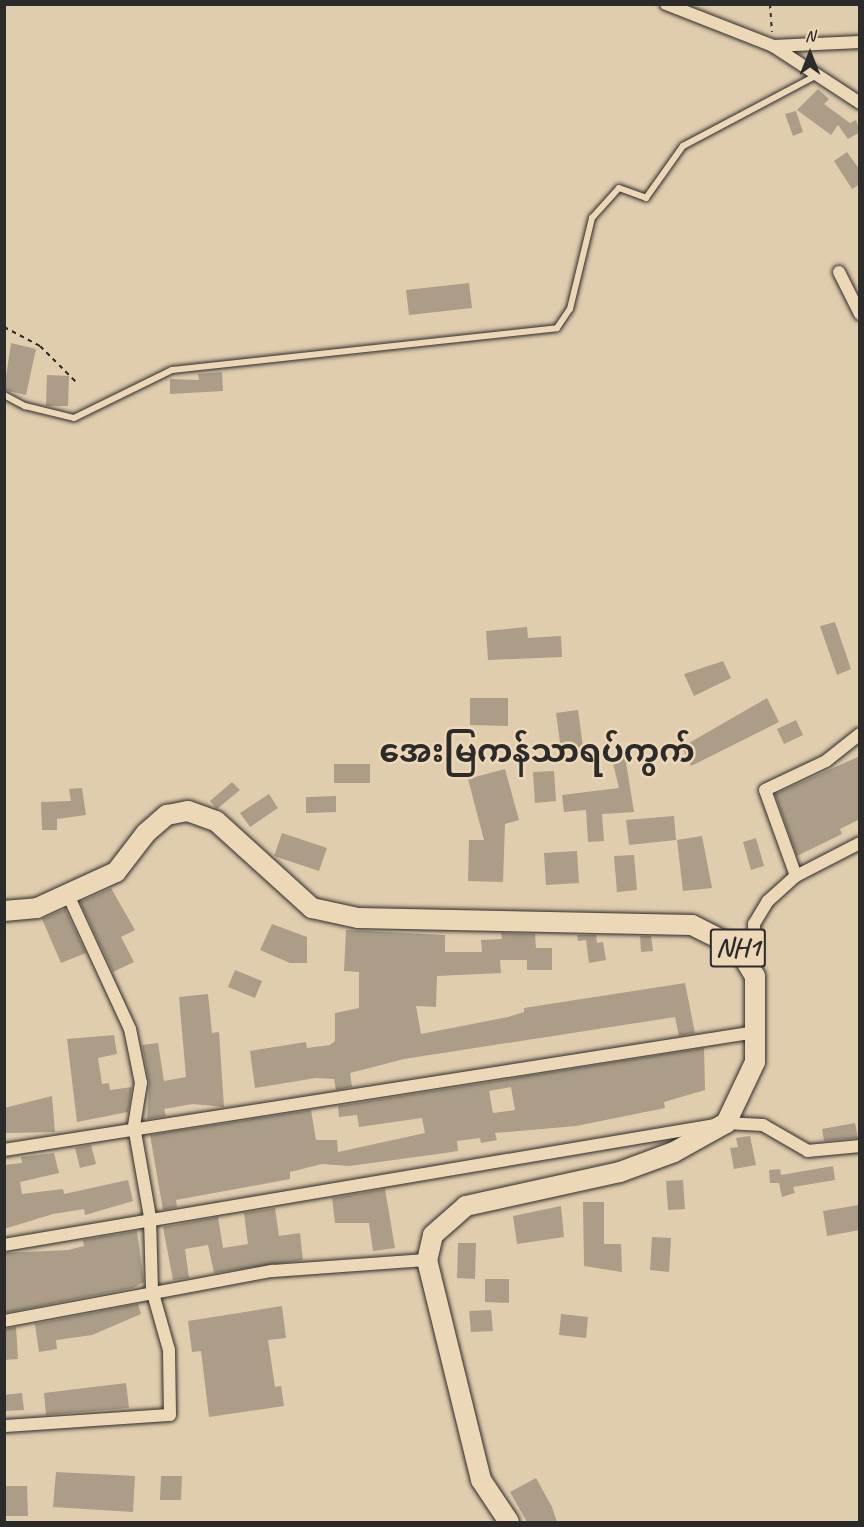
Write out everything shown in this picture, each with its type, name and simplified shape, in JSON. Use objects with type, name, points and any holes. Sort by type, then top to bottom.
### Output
[{"type":"highway","name":"NH1","points":[[4,911],[37,908],[116,872],[146,833],[167,815],[188,811],[216,821],[312,908],[358,918],[692,926],[738,948],[755,976],[755,1062],[726,1123]]},
{"type":"highway","points":[[509,1522],[481,1480],[427,1260],[433,1235],[466,1206],[621,1172],[674,1152],[726,1123]]},
{"type":"street","points":[[666,4],[773,46],[860,103]]},
{"type":"street","points":[[773,46],[860,42]]},
{"type":"street","points":[[839,272],[860,314]]},
{"type":"street","points":[[796,876],[765,790],[826,761],[860,734]]},
{"type":"street","points":[[755,976],[754,924],[768,901],[796,876],[860,843]]},
{"type":"street","points":[[4,1426],[170,1415],[169,1350],[152,1290],[150,1216],[135,1126],[141,1083],[130,1029],[68,895]]},
{"type":"street","points":[[4,1150],[135,1126],[756,1032]]},
{"type":"street","points":[[4,1245],[150,1216],[726,1123],[763,1125],[808,1151],[860,1146]]},
{"type":"street","points":[[4,1321],[152,1290],[272,1271],[427,1260]]},
{"type":"lane","points":[[4,395],[25,406],[74,418],[172,370],[557,328],[570,309],[592,218],[619,188],[646,198],[683,146],[818,74]]},
{"type":"path","points":[[770,4],[773,46]]},
{"type":"path","points":[[4,327],[40,346],[76,382]]},
{"type":"building","points":[[818,89],[829,99],[824,104],[850,123],[856,120],[860,132],[848,139],[838,125],[831,135],[797,110]]},
{"type":"building","points":[[796,111],[803,132],[793,136],[785,114]]},
{"type":"building","points":[[847,152],[860,170],[860,184],[852,189],[834,161]]},
{"type":"building","points":[[469,283],[472,308],[409,315],[406,290]]},
{"type":"building","points":[[11,343],[36,349],[26,395],[4,390]]},
{"type":"building","points":[[222,372],[223,391],[170,394],[170,379],[199,380],[198,374]]},
{"type":"building","points":[[47,375],[69,376],[68,406],[46,406]]},
{"type":"building","points":[[835,622],[851,669],[837,675],[820,626]]},
{"type":"building","points":[[527,627],[528,638],[561,636],[562,657],[488,660],[486,631]]},
{"type":"building","points":[[723,661],[731,678],[694,696],[684,674]]},
{"type":"building","points":[[470,698],[508,698],[508,726],[470,725]]},
{"type":"building","points":[[767,698],[779,722],[691,766],[682,747]]},
{"type":"building","points":[[578,710],[583,747],[561,750],[556,713]]},
{"type":"building","points":[[796,720],[803,735],[784,744],[777,729]]},
{"type":"building","points":[[625,756],[634,812],[602,814],[604,841],[588,842],[586,810],[564,812],[562,795],[619,788],[612,759]]},
{"type":"building","points":[[860,756],[860,819],[840,829],[842,834],[797,856],[775,794]]},
{"type":"building","points":[[334,764],[370,764],[370,783],[334,783]]},
{"type":"building","points":[[505,769],[519,820],[505,824],[503,882],[468,881],[469,840],[484,840],[468,779]]},
{"type":"building","points":[[554,771],[556,801],[535,803],[533,772]]},
{"type":"building","points":[[232,782],[240,790],[217,809],[210,801]]},
{"type":"building","points":[[82,788],[86,815],[57,819],[57,830],[42,830],[41,802],[71,801],[69,789]]},
{"type":"building","points":[[269,794],[278,808],[250,827],[240,813]]},
{"type":"building","points":[[336,796],[336,812],[306,813],[306,797]]},
{"type":"building","points":[[674,816],[676,840],[629,845],[626,820]]},
{"type":"building","points":[[282,833],[327,848],[319,871],[274,856]]},
{"type":"building","points":[[702,836],[712,888],[683,891],[677,840]]},
{"type":"building","points":[[756,838],[764,866],[751,870],[743,842]]},
{"type":"building","points":[[577,851],[579,883],[546,885],[544,853]]},
{"type":"building","points":[[634,855],[637,890],[617,892],[614,856]]},
{"type":"building","points":[[111,888],[135,930],[121,937],[134,962],[113,972],[80,902]]},
{"type":"building","points":[[65,909],[86,953],[61,963],[42,919]]},
{"type":"building","points":[[272,924],[307,937],[307,963],[290,963],[260,950]]},
{"type":"building","points":[[346,930],[445,935],[445,952],[482,952],[481,940],[502,939],[501,933],[535,934],[536,948],[552,948],[552,970],[527,970],[527,960],[500,960],[501,973],[437,976],[436,1007],[416,1006],[421,1034],[508,1017],[524,1012],[524,1008],[685,983],[695,1033],[679,1036],[675,1017],[404,1059],[350,1073],[352,1087],[336,1090],[334,1079],[316,1078],[255,1088],[250,1051],[306,1042],[307,1048],[330,1045],[335,1041],[335,1013],[359,1008],[359,972],[344,971]]},
{"type":"building","points":[[577,935],[596,935],[597,943],[603,942],[606,960],[589,963],[586,940],[578,941]]},
{"type":"building","points":[[640,936],[651,936],[653,951],[641,952]]},
{"type":"building","points":[[235,970],[262,981],[255,998],[228,987]]},
{"type":"building","points":[[208,994],[212,1033],[219,1032],[224,1107],[193,1104],[164,1109],[166,1116],[147,1119],[149,1082],[142,1045],[158,1043],[164,1081],[186,1077],[179,997]]},
{"type":"building","points":[[114,1035],[117,1054],[98,1058],[102,1084],[109,1083],[110,1090],[132,1087],[128,1112],[77,1122],[67,1039]]},
{"type":"building","points":[[704,1048],[705,1090],[664,1102],[665,1108],[576,1126],[495,1133],[497,1140],[481,1143],[480,1138],[457,1141],[458,1151],[349,1166],[322,1164],[290,1172],[290,1179],[176,1200],[177,1207],[163,1210],[150,1135],[311,1110],[316,1140],[337,1140],[338,1152],[425,1133],[422,1118],[359,1127],[357,1115],[339,1117],[338,1106]],"holes":[[[511,1087],[515,1110],[493,1113],[489,1091]]]},
{"type":"building","points":[[52,1096],[55,1132],[4,1133],[4,1108]]},
{"type":"building","points":[[855,1123],[858,1138],[824,1141],[822,1129]]},
{"type":"building","points":[[750,1136],[756,1165],[734,1169],[730,1148],[738,1147],[736,1138]]},
{"type":"building","points":[[91,1145],[96,1164],[80,1168],[75,1148]]},
{"type":"building","points":[[54,1153],[59,1173],[20,1182],[22,1194],[63,1189],[64,1194],[128,1180],[133,1201],[85,1215],[84,1209],[53,1214],[4,1229],[4,1165],[22,1163],[21,1157]]},
{"type":"building","points":[[833,1166],[835,1180],[793,1187],[795,1193],[782,1197],[779,1183],[770,1183],[769,1170],[780,1169],[781,1175]]},
{"type":"building","points":[[683,1180],[685,1209],[668,1210],[666,1181]]},
{"type":"building","points":[[385,1189],[395,1248],[373,1251],[369,1223],[335,1223],[332,1198]]},
{"type":"building","points":[[583,1202],[604,1202],[604,1244],[621,1244],[622,1272],[584,1266]]},
{"type":"building","points":[[859,1205],[860,1230],[827,1236],[823,1211]]},
{"type":"building","points":[[561,1206],[564,1237],[517,1244],[513,1216]]},
{"type":"building","points":[[275,1208],[279,1236],[300,1233],[303,1260],[214,1273],[208,1245],[185,1249],[189,1278],[173,1280],[163,1227],[218,1217],[223,1248],[248,1244],[244,1213]]},
{"type":"building","points":[[137,1231],[144,1282],[133,1288],[4,1313],[4,1253],[68,1250],[84,1246],[83,1240]]},
{"type":"building","points":[[652,1237],[671,1238],[669,1272],[650,1270]]},
{"type":"building","points":[[458,1243],[476,1243],[475,1279],[457,1278]]},
{"type":"building","points":[[485,1279],[509,1279],[509,1303],[485,1302]]},
{"type":"building","points":[[138,1304],[141,1314],[92,1335],[56,1340],[57,1349],[39,1352],[35,1324]]},
{"type":"building","points":[[282,1306],[286,1338],[268,1340],[275,1387],[281,1386],[284,1406],[209,1417],[201,1351],[192,1352],[188,1321]]},
{"type":"building","points":[[491,1310],[493,1331],[471,1332],[469,1311]]},
{"type":"building","points":[[561,1314],[588,1317],[586,1338],[559,1335]]},
{"type":"building","points":[[16,1327],[18,1359],[4,1360],[4,1329]]},
{"type":"building","points":[[126,1383],[129,1408],[46,1415],[44,1393]]},
{"type":"building","points":[[22,1393],[24,1410],[4,1411],[4,1395]]},
{"type":"building","points":[[56,1472],[135,1476],[133,1512],[53,1507]]},
{"type":"building","points":[[161,1476],[182,1476],[181,1500],[160,1500]]},
{"type":"building","points":[[536,1478],[552,1507],[557,1522],[527,1522],[510,1492]]},
{"type":"building","points":[[4,1486],[27,1486],[28,1516],[4,1516]]},
{"type":"district","name":"အေးမြကန်သာရပ်ကွက်","points":[[537,752]]}]
